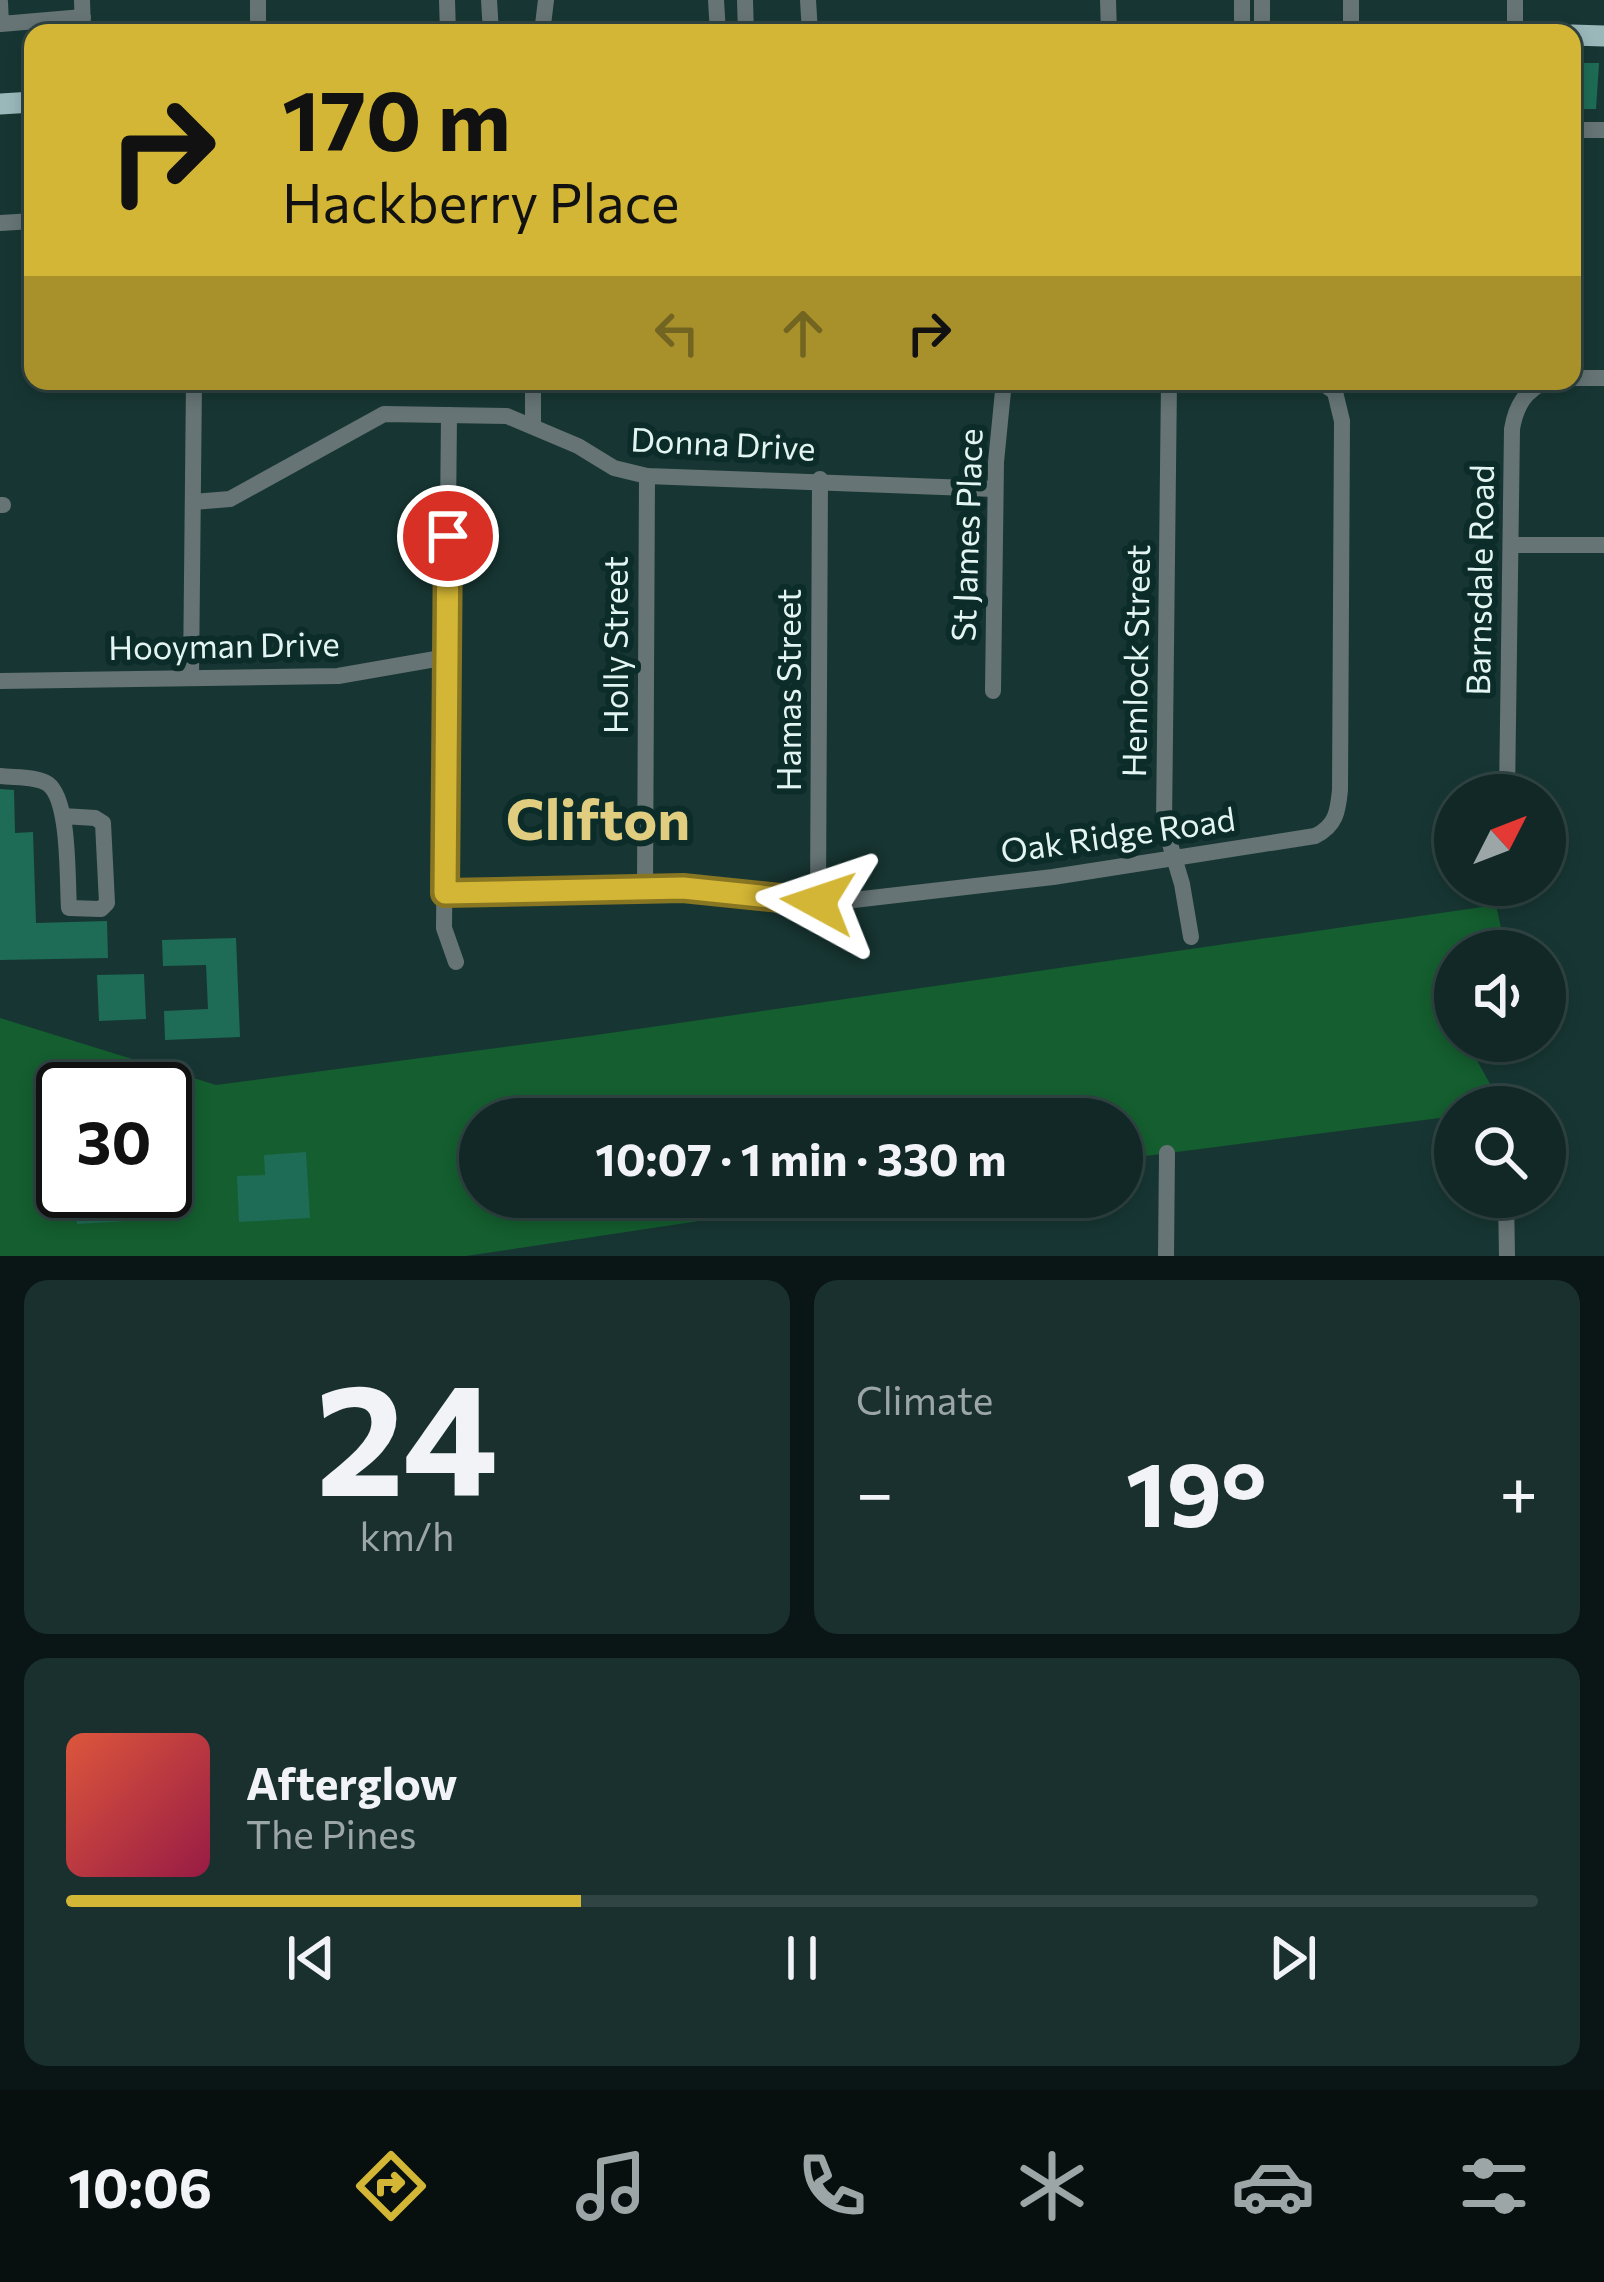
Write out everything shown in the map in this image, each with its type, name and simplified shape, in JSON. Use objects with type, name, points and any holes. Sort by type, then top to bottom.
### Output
[{"type":"street","points":[[0,2],[1,24],[83,17]]},
{"type":"street","points":[[191,677],[194,390]]},
{"type":"street","points":[[532,424],[533,390]]},
{"type":"street","name":"St James Place","points":[[993,691],[995,489],[1003,390]]},
{"type":"street","name":"Hemlock Street","points":[[1169,390],[1164,824],[1191,938]]},
{"type":"street","name":"Oak Ridge Road","points":[[445,893],[645,887],[818,902],[1053,877],[1315,836],[1334,822],[1338,808],[1342,421],[1332,390]]},
{"type":"street","name":"Barnsdale Road","points":[[1508,774],[1515,414],[1530,390]]},
{"type":"street","name":"Donna Drive","points":[[193,502],[230,499],[384,414],[507,416],[532,424],[614,468],[647,476],[995,489]]},
{"type":"street","points":[[448,415],[443,928],[456,962]]},
{"type":"street","name":"Holly Street","points":[[645,887],[647,476]]},
{"type":"street","name":"Hamas Street","points":[[818,902],[820,479]]},
{"type":"street","points":[[1511,545],[1604,545]]},
{"type":"street","name":"Hooyman Drive","points":[[0,681],[338,676],[447,657]]},
{"type":"street","points":[[0,776],[44,781],[53,788],[63,816],[69,908],[101,909],[107,903],[103,823],[63,816]]},
{"type":"street","points":[[1166,1256],[1167,1153]]},
{"type":"street","points":[[1506,1218],[1507,1256]]},
{"type":"green space","points":[[1489,906],[1496,906],[1501,930],[1434,930],[1434,1062],[1478,1062],[1491,1086],[1434,1086],[1434,1119],[1143,1156],[1143,1098],[459,1098],[459,1218],[718,1218],[466,1256],[0,1256],[0,1018],[142,1062],[36,1062],[36,1218],[192,1218],[192,1078],[216,1085]]},
{"type":"building","points":[[1581,63],[1599,63],[1596,109],[1581,109]]},
{"type":"building","points":[[0,789],[14,790],[15,833],[33,832],[36,923],[107,921],[108,958],[0,960]]},
{"type":"building","points":[[236,938],[240,1037],[165,1040],[164,1011],[208,1009],[206,965],[163,966],[162,940]]},
{"type":"building","points":[[144,974],[146,1019],[99,1021],[97,975]]},
{"type":"building","points":[[306,1152],[310,1218],[239,1222],[237,1176],[265,1175],[264,1155]]},
{"type":"building","points":[[77,1218],[127,1218],[127,1221],[77,1224]]},
{"type":"district","name":"Clifton","points":[[598,820]]},
{"type":"route","points":[[448,536],[445,893],[683,888],[818,902]]}]
